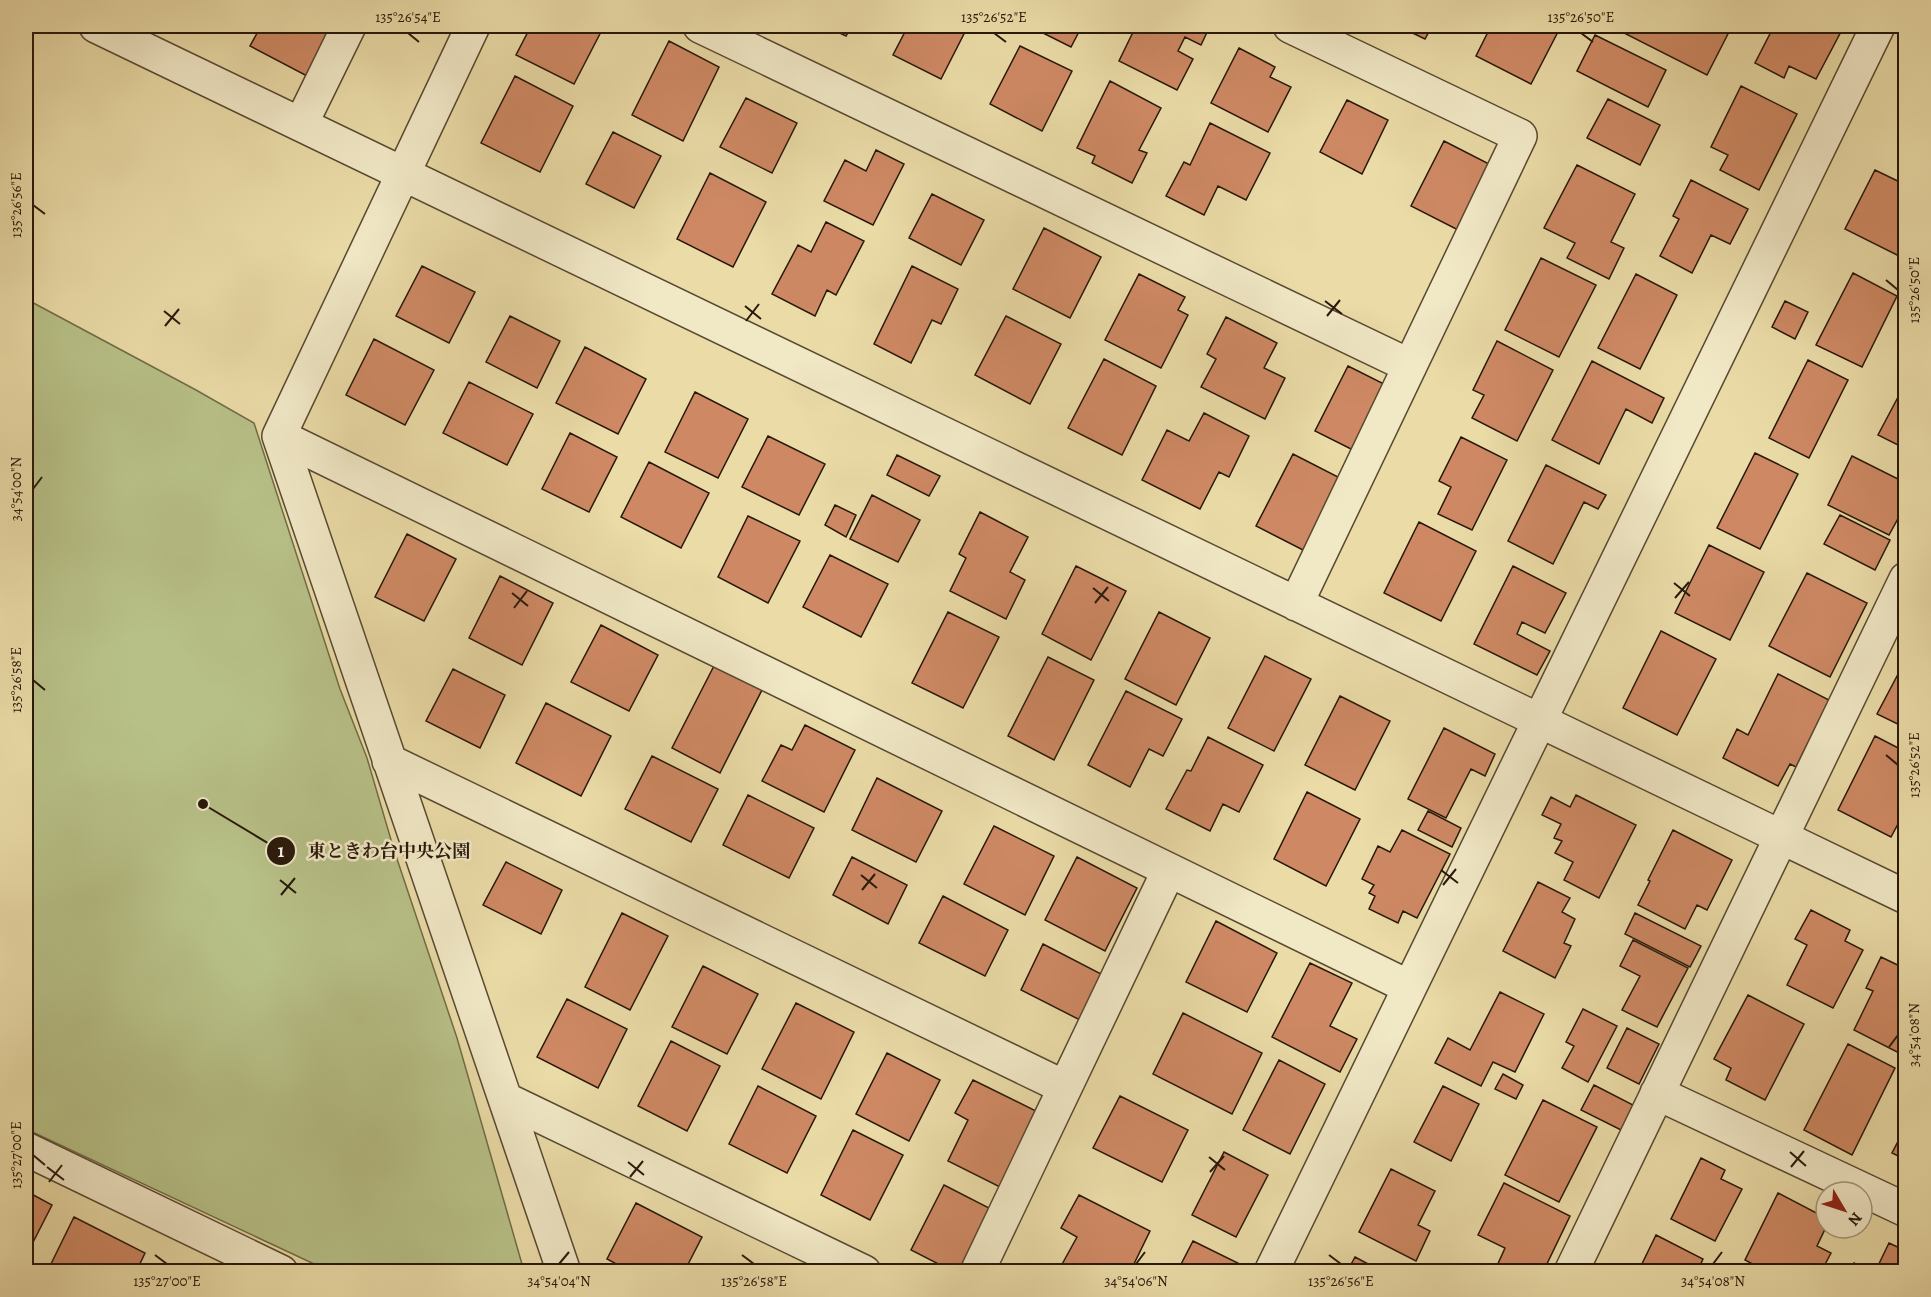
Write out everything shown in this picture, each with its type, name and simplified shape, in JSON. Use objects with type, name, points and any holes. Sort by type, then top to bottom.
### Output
[{"type":"street","points":[[96,26],[1905,897]]},
{"type":"street","points":[[301,124],[349,26]]},
{"type":"street","points":[[473,26],[279,436],[564,1272]]},
{"type":"street","points":[[700,26],[1410,366]]},
{"type":"street","points":[[1271,1272],[1878,26]]},
{"type":"street","points":[[1296,604],[1520,136],[1304,28]]},
{"type":"street","points":[[279,436],[1409,987]]},
{"type":"street","points":[[1571,1272],[1781,837],[1902,594]]},
{"type":"street","points":[[389,760],[1064,1087]]},
{"type":"street","points":[[977,1272],[1169,870]]},
{"type":"street","points":[[1657,1093],[1905,1210]]},
{"type":"street","points":[[505,1099],[864,1272]]},
{"type":"street","points":[[26,1149],[281,1272]]},
{"type":"green space","points":[[26,299],[254,423],[340,689],[367,758],[394,850],[457,1038],[524,1271],[329,1271],[26,1129]]},
{"type":"building","points":[[261,26],[333,26],[307,76],[250,46]]},
{"type":"building","points":[[531,26],[604,26],[574,84],[516,55]]},
{"type":"building","points":[[825,26],[852,26],[846,36]]},
{"type":"building","points":[[908,26],[968,26],[941,79],[893,55]]},
{"type":"building","points":[[1029,26],[1082,26],[1071,47]]},
{"type":"building","points":[[1136,26],[1210,26],[1201,45],[1185,37],[1178,51],[1193,59],[1177,90],[1119,61]]},
{"type":"building","points":[[1398,26],[1432,26],[1425,39]]},
{"type":"building","points":[[1491,26],[1561,26],[1531,84],[1476,56]]},
{"type":"building","points":[[1620,26],[1732,26],[1707,75],[1618,30]]},
{"type":"building","points":[[1774,26],[1844,26],[1816,79],[1789,66],[1784,78],[1755,63]]},
{"type":"building","points":[[1595,35],[1666,70],[1648,107],[1577,71]]},
{"type":"building","points":[[669,41],[719,67],[683,141],[632,115]]},
{"type":"building","points":[[1020,46],[1072,71],[1042,131],[990,104]]},
{"type":"building","points":[[1239,48],[1275,67],[1270,77],[1291,87],[1268,132],[1211,103]]},
{"type":"building","points":[[515,76],[573,106],[540,172],[481,143]]},
{"type":"building","points":[[1110,81],[1161,108],[1139,150],[1147,153],[1132,183],[1092,163],[1095,156],[1077,148]]},
{"type":"building","points":[[1741,86],[1797,114],[1759,190],[1720,170],[1728,155],[1711,147]]},
{"type":"building","points":[[746,98],[797,123],[772,173],[720,147]]},
{"type":"building","points":[[1608,99],[1660,125],[1640,165],[1587,138]]},
{"type":"building","points":[[1347,100],[1388,120],[1362,174],[1320,152]]},
{"type":"building","points":[[1210,123],[1270,153],[1246,200],[1218,186],[1204,215],[1166,196],[1184,162],[1190,165]]},
{"type":"building","points":[[1906,124],[1906,138],[1900,135]]},
{"type":"building","points":[[613,132],[661,156],[634,208],[586,184]]},
{"type":"building","points":[[1444,141],[1495,167],[1462,232],[1411,206]]},
{"type":"building","points":[[876,150],[904,164],[873,225],[824,201],[845,160],[866,171]]},
{"type":"building","points":[[1577,165],[1635,194],[1611,242],[1624,248],[1609,279],[1567,258],[1575,243],[1544,228]]},
{"type":"building","points":[[1875,170],[1906,185],[1906,244],[1899,256],[1845,229]]},
{"type":"building","points":[[710,173],[766,202],[733,267],[677,239]]},
{"type":"building","points":[[1691,180],[1748,209],[1730,244],[1711,235],[1692,273],[1660,256],[1679,219],[1673,216]]},
{"type":"building","points":[[932,194],[984,220],[961,265],[909,238]]},
{"type":"building","points":[[826,222],[864,241],[836,295],[827,290],[815,316],[772,294],[798,245],[811,252]]},
{"type":"building","points":[[1044,228],[1101,257],[1070,318],[1013,289]]},
{"type":"building","points":[[1541,258],[1596,285],[1559,357],[1505,330]]},
{"type":"building","points":[[422,266],[475,292],[449,343],[396,316]]},
{"type":"building","points":[[912,266],[958,289],[941,324],[932,320],[911,363],[874,344]]},
{"type":"building","points":[[1853,273],[1897,296],[1862,367],[1816,345]]},
{"type":"building","points":[[1139,274],[1185,297],[1178,310],[1188,315],[1161,368],[1105,340]]},
{"type":"building","points":[[1636,274],[1677,295],[1640,369],[1598,348]]},
{"type":"building","points":[[1785,301],[1808,312],[1795,339],[1772,327]]},
{"type":"building","points":[[510,316],[560,341],[537,388],[486,362]]},
{"type":"building","points":[[1006,316],[1061,344],[1030,404],[975,375]]},
{"type":"building","points":[[1226,317],[1277,343],[1264,368],[1285,378],[1265,419],[1201,387],[1216,359],[1207,354]]},
{"type":"building","points":[[374,339],[434,370],[405,425],[346,395]]},
{"type":"building","points":[[1497,341],[1553,370],[1517,441],[1472,418],[1484,395],[1473,390]]},
{"type":"building","points":[[585,347],[646,379],[618,434],[556,403]]},
{"type":"building","points":[[1104,359],[1156,386],[1122,455],[1068,428]]},
{"type":"building","points":[[1808,360],[1848,380],[1809,458],[1769,438]]},
{"type":"building","points":[[1592,361],[1664,398],[1652,423],[1626,409],[1599,464],[1552,440]]},
{"type":"building","points":[[1348,366],[1388,386],[1355,451],[1315,431]]},
{"type":"building","points":[[469,382],[533,414],[507,465],[443,433]]},
{"type":"building","points":[[1906,382],[1906,449],[1878,435]]},
{"type":"building","points":[[695,392],[748,419],[718,478],[665,452]]},
{"type":"building","points":[[1204,413],[1249,436],[1229,477],[1219,472],[1200,509],[1142,480],[1167,430],[1189,441]]},
{"type":"building","points":[[570,433],[617,457],[589,512],[542,489]]},
{"type":"building","points":[[768,436],[825,464],[799,515],[742,487]]},
{"type":"building","points":[[1461,437],[1507,460],[1472,530],[1438,514],[1451,487],[1439,481]]},
{"type":"building","points":[[1755,453],[1798,474],[1760,549],[1717,528]]},
{"type":"building","points":[[1293,454],[1340,478],[1303,550],[1256,526]]},
{"type":"building","points":[[897,455],[940,476],[929,496],[887,475]]},
{"type":"building","points":[[1852,456],[1906,483],[1906,504],[1889,535],[1828,505]]},
{"type":"building","points":[[649,462],[709,493],[681,548],[621,517]]},
{"type":"building","points":[[1546,465],[1606,495],[1598,509],[1584,502],[1553,564],[1508,541]]},
{"type":"building","points":[[872,495],[920,520],[898,562],[850,539]]},
{"type":"building","points":[[835,505],[856,515],[846,537],[825,525]]},
{"type":"building","points":[[980,512],[1028,537],[1010,572],[1025,580],[1006,619],[950,591],[966,558],[959,554]]},
{"type":"building","points":[[1840,515],[1890,540],[1875,570],[1824,544]]},
{"type":"building","points":[[748,516],[800,541],[768,603],[718,577]]},
{"type":"building","points":[[1419,522],[1476,551],[1441,621],[1384,593]]},
{"type":"building","points":[[407,534],[456,559],[424,621],[375,597]]},
{"type":"building","points":[[1709,545],[1764,572],[1730,640],[1675,613]]},
{"type":"building","points":[[830,555],[888,584],[861,637],[803,607]]},
{"type":"building","points":[[1076,566],[1126,591],[1091,660],[1042,634]]},
{"type":"building","points":[[1513,566],[1566,593],[1545,633],[1522,622],[1517,634],[1550,651],[1537,675],[1474,644]]},
{"type":"building","points":[[1807,573],[1867,603],[1830,677],[1769,646]]},
{"type":"building","points":[[500,576],[553,603],[522,665],[469,638]]},
{"type":"building","points":[[948,612],[999,637],[963,708],[912,683]]},
{"type":"building","points":[[1159,612],[1210,638],[1176,705],[1125,679]]},
{"type":"building","points":[[601,625],[658,655],[629,711],[571,682]]},
{"type":"building","points":[[1661,631],[1716,659],[1677,735],[1623,708]]},
{"type":"building","points":[[1265,656],[1311,679],[1274,751],[1228,728]]},
{"type":"building","points":[[1048,657],[1094,680],[1054,760],[1008,736]]},
{"type":"building","points":[[1906,659],[1906,728],[1877,714]]},
{"type":"building","points":[[717,660],[765,684],[720,773],[672,748]]},
{"type":"building","points":[[453,669],[505,695],[480,748],[426,721]]},
{"type":"building","points":[[1778,674],[1829,700],[1796,767],[1790,764],[1778,786],[1723,758],[1737,729],[1748,735]]},
{"type":"building","points":[[1126,691],[1182,719],[1163,756],[1149,749],[1130,787],[1088,765]]},
{"type":"building","points":[[1340,696],[1390,721],[1355,790],[1305,765]]},
{"type":"building","points":[[546,703],[611,736],[581,796],[516,763]]},
{"type":"building","points":[[805,725],[855,750],[824,812],[762,781],[781,745],[792,750]]},
{"type":"building","points":[[1444,728],[1495,754],[1485,776],[1471,769],[1446,818],[1408,799]]},
{"type":"building","points":[[1875,736],[1906,752],[1906,809],[1891,837],[1838,810]]},
{"type":"building","points":[[1208,737],[1263,765],[1239,812],[1223,804],[1210,831],[1166,809],[1187,770],[1191,771]]},
{"type":"building","points":[[652,756],[718,789],[691,842],[625,809]]},
{"type":"building","points":[[877,778],[942,811],[916,862],[852,830]]},
{"type":"building","points":[[1307,792],[1360,819],[1326,886],[1274,859]]},
{"type":"building","points":[[748,795],[814,828],[789,878],[723,845]]},
{"type":"building","points":[[1576,795],[1636,825],[1599,898],[1564,880],[1573,862],[1555,853],[1562,841],[1554,838],[1561,824],[1542,815],[1551,797],[1570,807]]},
{"type":"building","points":[[1428,811],[1461,828],[1452,847],[1418,830]]},
{"type":"building","points":[[994,826],[1054,856],[1025,915],[964,884]]},
{"type":"building","points":[[1402,830],[1450,854],[1417,918],[1403,911],[1398,923],[1369,909],[1375,896],[1369,893],[1374,885],[1362,879],[1378,846],[1390,852]]},
{"type":"building","points":[[1673,830],[1732,860],[1707,910],[1697,905],[1685,929],[1638,905]]},
{"type":"building","points":[[852,857],[907,885],[888,924],[833,895]]},
{"type":"building","points":[[1077,857],[1137,888],[1105,951],[1045,920]]},
{"type":"building","points":[[506,862],[562,890],[541,934],[483,905]]},
{"type":"building","points":[[1538,882],[1570,898],[1562,912],[1575,919],[1564,943],[1571,946],[1555,978],[1503,951]]},
{"type":"building","points":[[943,896],[1008,930],[985,976],[919,943]]},
{"type":"building","points":[[1811,910],[1850,930],[1845,941],[1863,950],[1833,1008],[1787,985],[1807,945],[1795,939]]},
{"type":"building","points":[[622,913],[668,936],[630,1010],[585,987]]},
{"type":"building","points":[[1635,913],[1701,946],[1690,967],[1625,934]]},
{"type":"building","points":[[1216,921],[1277,953],[1247,1012],[1186,982]]},
{"type":"building","points":[[1633,940],[1688,968],[1657,1027],[1622,1010],[1640,976],[1620,966]]},
{"type":"building","points":[[1043,944],[1105,976],[1082,1021],[1021,990]]},
{"type":"building","points":[[1881,957],[1906,969],[1906,1050],[1903,1055],[1854,1030],[1873,991],[1866,988]]},
{"type":"building","points":[[1310,963],[1352,983],[1330,1026],[1357,1039],[1340,1072],[1272,1037]]},
{"type":"building","points":[[703,966],[758,994],[727,1054],[672,1027]]},
{"type":"building","points":[[1500,992],[1544,1014],[1515,1072],[1493,1062],[1481,1086],[1435,1063],[1448,1038],[1470,1050]]},
{"type":"building","points":[[1748,995],[1804,1024],[1765,1100],[1726,1080],[1731,1068],[1714,1059]]},
{"type":"building","points":[[567,999],[627,1029],[598,1088],[537,1057]]},
{"type":"building","points":[[796,1003],[854,1032],[821,1099],[762,1069]]},
{"type":"building","points":[[1583,1009],[1617,1026],[1588,1082],[1562,1068],[1574,1046],[1566,1042]]},
{"type":"building","points":[[1183,1013],[1262,1053],[1232,1114],[1153,1074]]},
{"type":"building","points":[[1627,1028],[1659,1044],[1639,1084],[1607,1068]]},
{"type":"building","points":[[671,1041],[720,1066],[687,1131],[638,1106]]},
{"type":"building","points":[[1848,1044],[1895,1068],[1852,1155],[1804,1130]]},
{"type":"building","points":[[887,1053],[940,1080],[909,1141],[856,1114]]},
{"type":"building","points":[[1279,1060],[1325,1084],[1290,1154],[1243,1130]]},
{"type":"building","points":[[1503,1074],[1523,1085],[1516,1099],[1495,1089]]},
{"type":"building","points":[[973,1080],[1038,1112],[1000,1187],[948,1161],[968,1120],[955,1113]]},
{"type":"building","points":[[1594,1085],[1635,1106],[1623,1131],[1581,1110]]},
{"type":"building","points":[[758,1086],[816,1116],[787,1173],[729,1144]]},
{"type":"building","points":[[1443,1086],[1479,1104],[1451,1161],[1414,1142]]},
{"type":"building","points":[[1120,1096],[1188,1130],[1162,1182],[1093,1148]]},
{"type":"building","points":[[1543,1100],[1597,1127],[1559,1202],[1505,1175]]},
{"type":"building","points":[[1906,1126],[1906,1160],[1892,1153]]},
{"type":"building","points":[[853,1130],[903,1155],[870,1220],[821,1195]]},
{"type":"building","points":[[1224,1152],[1268,1175],[1236,1237],[1192,1215]]},
{"type":"building","points":[[1701,1158],[1725,1170],[1721,1179],[1742,1189],[1715,1241],[1671,1219]]},
{"type":"building","points":[[1391,1169],[1435,1191],[1418,1225],[1430,1231],[1416,1261],[1359,1232]]},
{"type":"building","points":[[1504,1183],[1570,1216],[1543,1272],[1503,1272],[1496,1268],[1505,1248],[1478,1235]]},
{"type":"building","points":[[944,1185],[991,1209],[959,1272],[954,1272],[911,1250]]},
{"type":"building","points":[[26,1191],[52,1205],[26,1256]]},
{"type":"building","points":[[1778,1193],[1814,1212],[1814,1240],[1820,1240],[1817,1246],[1831,1253],[1821,1272],[1767,1272],[1745,1260]]},
{"type":"building","points":[[1079,1195],[1150,1231],[1130,1272],[1067,1272],[1060,1268],[1077,1237],[1061,1228]]},
{"type":"building","points":[[636,1203],[702,1237],[684,1272],[631,1272],[607,1259]]},
{"type":"building","points":[[74,1217],[145,1253],[136,1272],[47,1272]]},
{"type":"building","points":[[1656,1235],[1703,1259],[1697,1272],[1638,1272]]},
{"type":"building","points":[[1193,1241],[1248,1268],[1246,1272],[1177,1272]]},
{"type":"building","points":[[1889,1243],[1906,1251],[1906,1272],[1875,1272]]},
{"type":"building","points":[[1355,1257],[1383,1272],[1347,1272]]},
{"type":"building","points":[[1854,1263],[1870,1272],[1850,1272]]},
{"type":"place","name":"東ときわ台中央公園","points":[[203,804]]}]
